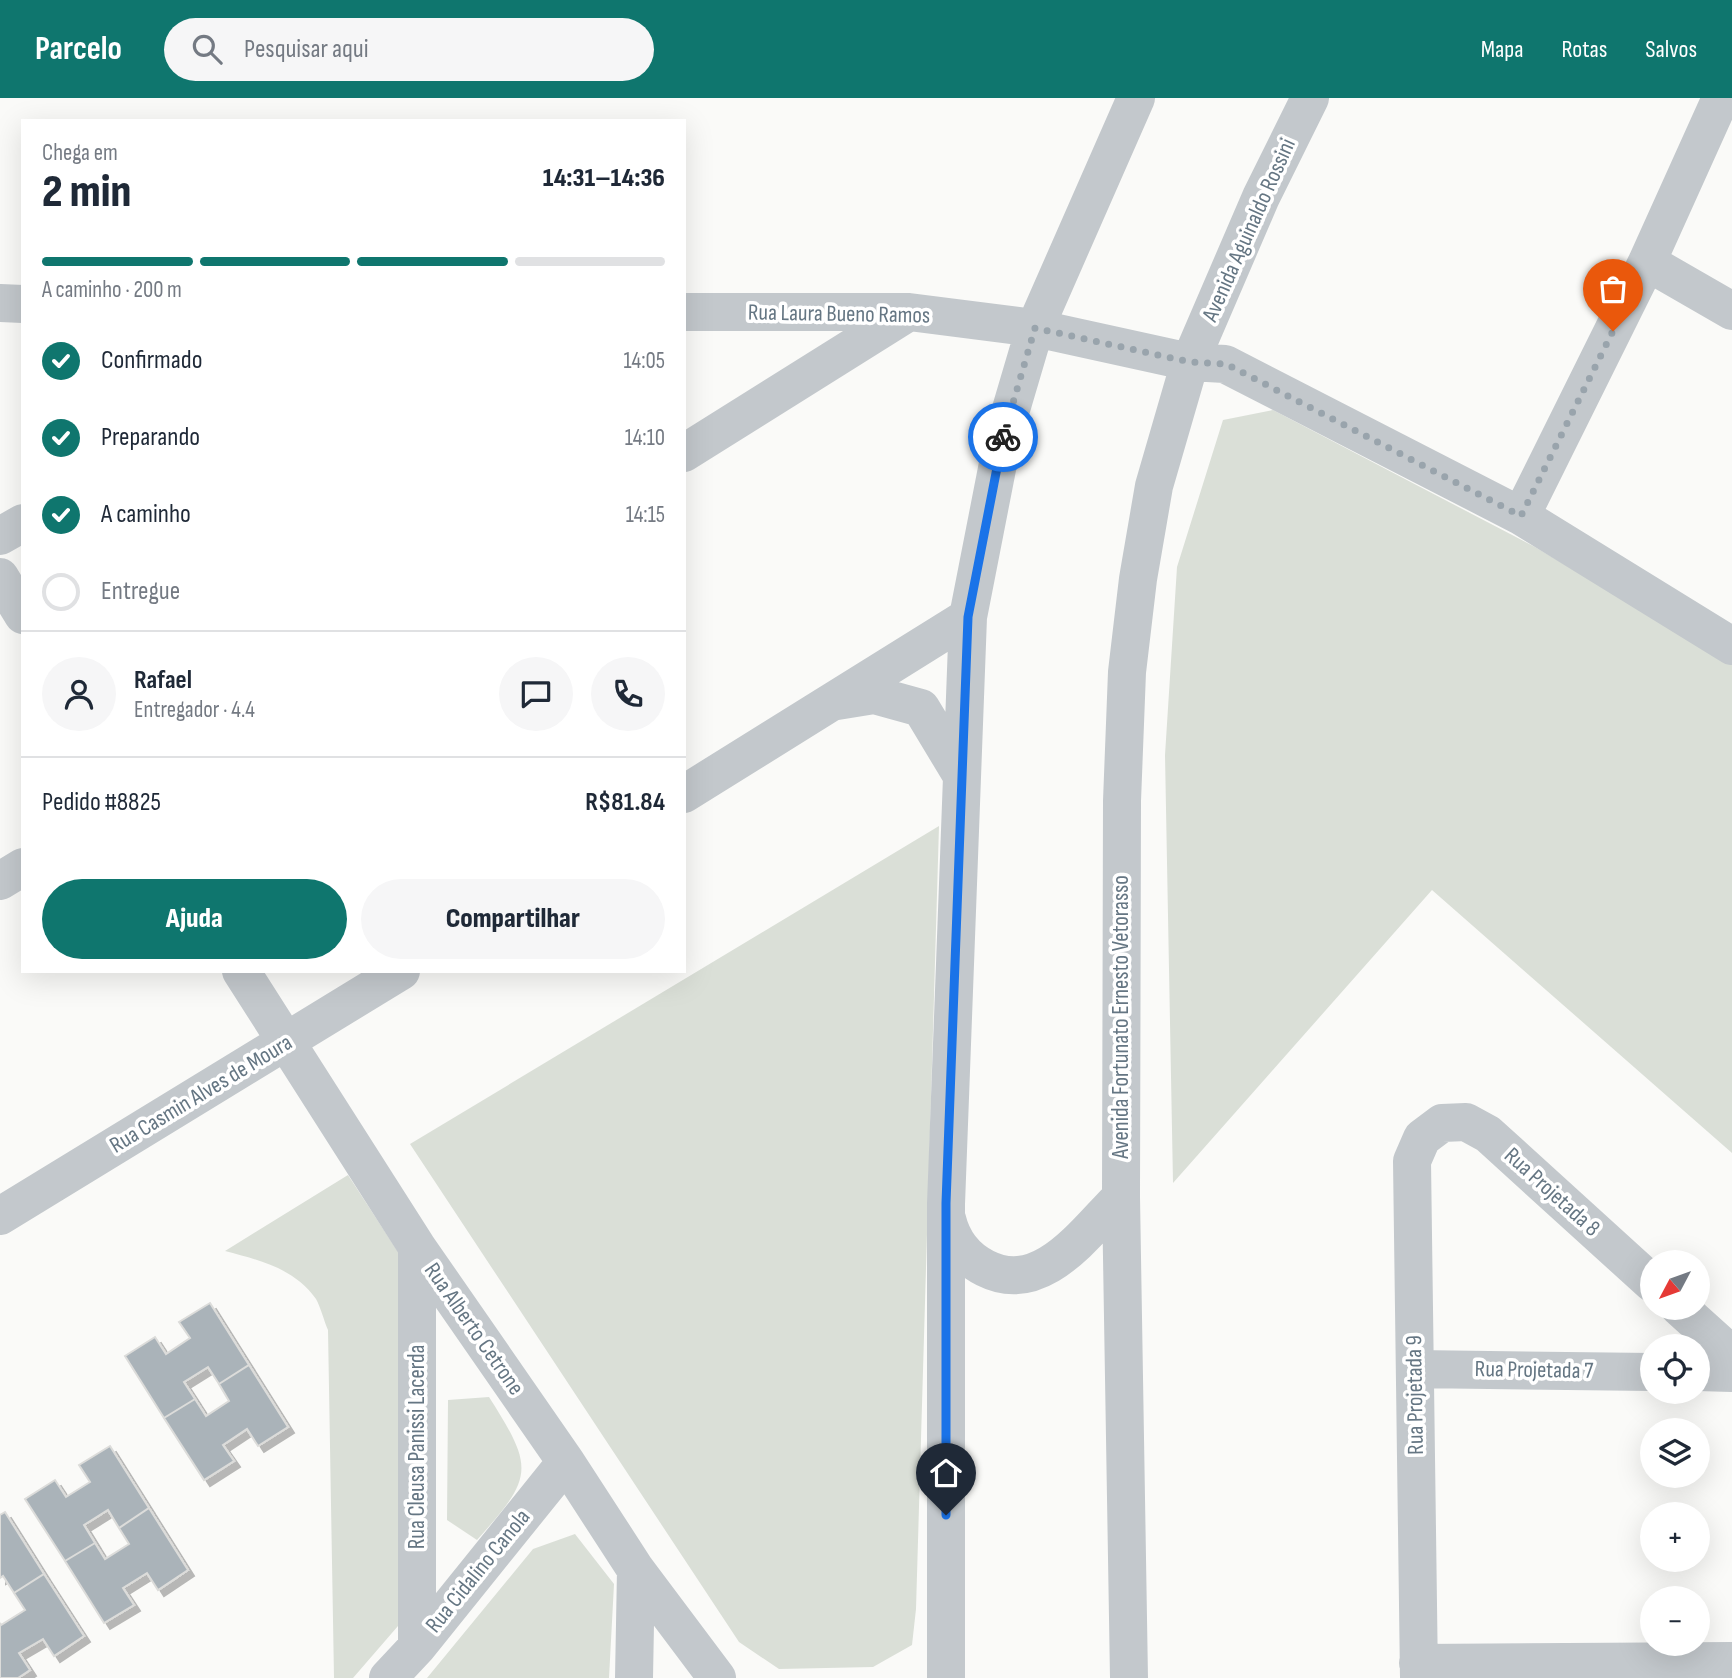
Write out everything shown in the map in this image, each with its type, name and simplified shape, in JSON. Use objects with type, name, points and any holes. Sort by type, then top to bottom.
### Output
[{"type":"street","points":[[946,1678],[946,1217],[968,617],[1004,433],[1035,328],[1136,98]]},
{"type":"street","name":"Avenida Aguinaldo Rossini","points":[[1190,362],[1261,197],[1310,98]]},
{"type":"street","points":[[1521,516],[1647,262],[1721,98]]},
{"type":"street","points":[[1647,262],[1732,311]]},
{"type":"street","points":[[0,303],[21,304]]},
{"type":"street","name":"Rua Laura Bueno Ramos","points":[[686,312],[909,312],[1035,328],[1190,362],[1226,364],[1521,516],[1732,646]]},
{"type":"street","points":[[686,452],[909,312]]},
{"type":"street","name":"Avenida Fortunato Ernesto Vetorasso","points":[[1129,1678],[1121,1197],[1122,801],[1127,672],[1138,579],[1154,486],[1190,362]]},
{"type":"street","points":[[0,536],[21,524]]},
{"type":"street","points":[[0,577],[21,612]]},
{"type":"street","points":[[686,793],[968,617]]},
{"type":"street","points":[[832,702],[874,695],[921,708],[962,776]]},
{"type":"street","points":[[0,881],[21,868]]},
{"type":"street","name":"Rua Alberto Cetrone","points":[[243,973],[418,1247],[566,1462],[636,1570],[717,1678]]},
{"type":"street","name":"Rua Casmin Alves de Moura","points":[[0,1216],[398,973]]},
{"type":"street","name":"Rua Projetada 8","points":[[1442,1123],[1466,1122],[1488,1134],[1640,1272]]},
{"type":"street","name":"Rua Projetada 9","points":[[1418,1670],[1412,1161],[1422,1138],[1442,1123]]},
{"type":"street","points":[[946,1217],[957,1243],[976,1264],[1002,1274],[1031,1274],[1056,1262],[1121,1197]]},
{"type":"street","name":"Rua Cleusa Panissi Lacerda","points":[[417,1647],[418,1247]]},
{"type":"street","points":[[1693,1320],[1732,1355]]},
{"type":"street","name":"Rua Projetada 7","points":[[1415,1369],[1640,1372]]},
{"type":"street","points":[[1710,1372],[1732,1373]]},
{"type":"street","name":"Rua Cidalino Canola","points":[[388,1678],[417,1647],[566,1462]]},
{"type":"street","points":[[634,1678],[636,1570]]},
{"type":"street","points":[[1418,1670],[1732,1661]]},
{"type":"shaded area","points":[[1273,410],[1535,547],[1732,664],[1732,1153],[1432,890],[1173,1183],[1165,755],[1177,567],[1223,420]]},
{"type":"shaded area","points":[[939,826],[916,1609],[912,1645],[873,1667],[779,1669],[739,1642],[410,1144]]},
{"type":"shaded area","points":[[348,1175],[402,1258],[398,1626],[353,1678],[334,1678],[328,1330],[316,1299],[297,1280],[275,1267],[225,1251]]},
{"type":"shaded area","points":[[489,1397],[514,1441],[520,1457],[521,1472],[518,1486],[509,1501],[477,1540],[447,1520],[448,1400]]},
{"type":"shaded area","points":[[575,1534],[614,1584],[609,1678],[427,1678],[533,1549]]},
{"type":"building","points":[[210,1303],[249,1365],[219,1384],[208,1367],[184,1382],[195,1399],[164,1418],[125,1356],[155,1337],[166,1354],[190,1338],[179,1322]]},
{"type":"building","points":[[249,1365],[288,1427],[258,1446],[247,1429],[223,1445],[234,1461],[204,1480],[164,1418],[195,1399],[206,1416],[229,1401],[219,1384]]},
{"type":"building","points":[[110,1446],[149,1508],[119,1528],[108,1510],[84,1525],[95,1543],[65,1561],[25,1499],[55,1480],[66,1497],[90,1482],[79,1465]]},
{"type":"building","points":[[149,1508],[188,1570],[158,1590],[147,1573],[123,1588],[134,1605],[104,1623],[65,1561],[95,1543],[105,1559],[129,1544],[119,1528]]},
{"type":"building","points":[[5,1512],[44,1574],[14,1593],[3,1576],[0,1578],[0,1515]]},
{"type":"building","points":[[44,1574],[84,1636],[54,1656],[43,1639],[19,1653],[30,1670],[18,1678],[0,1678],[0,1623],[1,1625],[25,1610],[14,1593]]},
{"type":"way so far","points":[[1003,437],[1035,328],[1190,362],[1226,364],[1521,516],[1613,331]]},
{"type":"route","points":[[946,1515],[946,1203],[968,617],[1003,437]]}]
